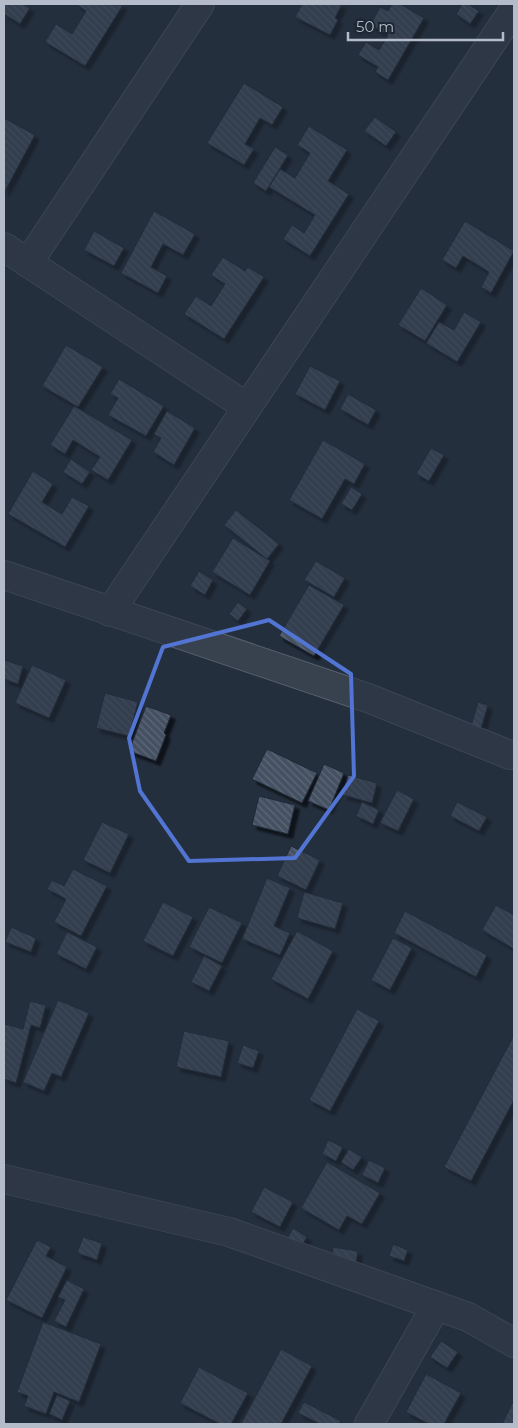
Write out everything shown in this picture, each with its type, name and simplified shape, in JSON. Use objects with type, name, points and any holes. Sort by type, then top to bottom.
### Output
[{"type":"street","points":[[28,263],[200,4]]},
{"type":"street","points":[[110,612],[514,9]]},
{"type":"street","points":[[4,247],[247,407]]},
{"type":"street","points":[[4,575],[368,698],[514,755]]},
{"type":"street","points":[[4,1180],[230,1232],[468,1317],[514,1343]]},
{"type":"street","points":[[369,1424],[436,1306]]},
{"type":"highlighted area","points":[[269,620],[351,674],[354,776],[295,858],[189,861],[140,791],[129,738],[163,647]]},
{"type":"building","points":[[4,4],[23,4],[30,8],[20,24],[4,14]]},
{"type":"building","points":[[76,4],[123,5],[85,66],[45,42],[56,24],[72,34],[86,11]]},
{"type":"building","points":[[302,4],[342,4],[335,18],[338,20],[330,35],[295,17]]},
{"type":"building","points":[[392,4],[400,4],[424,18],[388,80],[375,72],[378,67],[358,55],[366,42],[379,50],[388,35],[370,25],[380,7],[388,11]]},
{"type":"building","points":[[462,4],[468,4],[479,11],[470,24],[456,14]]},
{"type":"building","points":[[244,83],[283,107],[272,125],[260,118],[245,144],[254,149],[244,165],[207,143]]},
{"type":"building","points":[[375,117],[396,132],[386,146],[364,131]]},
{"type":"building","points":[[4,118],[35,135],[4,193]]},
{"type":"building","points":[[309,126],[347,150],[328,181],[349,194],[310,256],[283,239],[292,225],[304,233],[315,215],[269,187],[280,169],[295,178],[310,153],[297,145]]},
{"type":"building","points":[[275,147],[288,155],[266,191],[253,183]]},
{"type":"building","points":[[154,211],[195,234],[183,255],[163,244],[151,267],[167,276],[158,293],[121,273]]},
{"type":"building","points":[[465,221],[514,251],[491,293],[481,287],[489,272],[463,256],[456,268],[442,260]]},
{"type":"building","points":[[94,231],[124,248],[114,266],[84,250]]},
{"type":"building","points":[[223,257],[245,271],[248,267],[264,277],[224,339],[184,314],[196,296],[211,306],[225,284],[211,275]]},
{"type":"building","points":[[421,288],[447,305],[425,341],[398,325]]},
{"type":"building","points":[[464,312],[481,322],[457,362],[426,343],[439,322],[454,330]]},
{"type":"building","points":[[66,345],[103,367],[78,407],[42,386]]},
{"type":"building","points":[[310,366],[340,381],[325,410],[295,394]]},
{"type":"building","points":[[119,379],[164,406],[146,436],[108,415],[118,398],[110,394]]},
{"type":"building","points":[[348,394],[376,410],[368,425],[340,409]]},
{"type":"building","points":[[74,406],[132,440],[108,480],[91,470],[100,457],[73,440],[65,454],[50,445]]},
{"type":"building","points":[[167,411],[195,428],[174,465],[153,452],[161,438],[154,434]]},
{"type":"building","points":[[323,440],[365,464],[354,484],[345,479],[322,519],[289,500]]},
{"type":"building","points":[[431,448],[444,455],[429,481],[416,474]]},
{"type":"building","points":[[71,459],[90,472],[82,484],[63,472]]},
{"type":"building","points":[[33,471],[53,484],[42,502],[62,514],[72,497],[89,506],[65,547],[8,514]]},
{"type":"building","points":[[351,487],[362,494],[352,510],[341,504]]},
{"type":"building","points":[[236,510],[279,544],[267,559],[224,525]]},
{"type":"building","points":[[233,538],[270,561],[250,595],[212,572]]},
{"type":"building","points":[[316,561],[345,578],[334,597],[304,580]]},
{"type":"building","points":[[199,571],[213,580],[205,595],[190,586]]},
{"type":"building","points":[[309,585],[344,605],[314,656],[279,636]]},
{"type":"building","points":[[238,602],[247,609],[238,621],[229,614]]},
{"type":"building","points":[[4,660],[23,666],[18,684],[4,679]]},
{"type":"building","points":[[32,665],[66,680],[49,718],[15,703]]},
{"type":"building","points":[[105,693],[138,702],[129,736],[96,728]]},
{"type":"building","points":[[478,702],[488,705],[481,729],[471,726]]},
{"type":"building","points":[[146,706],[171,715],[156,761],[129,751]]},
{"type":"building","points":[[267,749],[317,773],[302,803],[252,779]]},
{"type":"building","points":[[324,764],[344,773],[329,810],[308,801]]},
{"type":"building","points":[[348,775],[377,783],[372,803],[343,795]]},
{"type":"building","points":[[397,790],[414,799],[398,831],[380,823]]},
{"type":"building","points":[[259,796],[295,805],[288,834],[252,825]]},
{"type":"building","points":[[362,802],[379,810],[373,824],[356,816]]},
{"type":"building","points":[[457,802],[487,817],[479,831],[450,816]]},
{"type":"building","points":[[102,822],[129,834],[110,873],[83,860]]},
{"type":"building","points":[[291,846],[320,860],[306,890],[277,876]]},
{"type":"building","points":[[73,869],[107,886],[81,936],[54,922],[66,899],[47,889],[52,880],[64,886]]},
{"type":"building","points":[[267,878],[290,888],[274,926],[290,933],[280,955],[242,939]]},
{"type":"building","points":[[304,892],[343,903],[335,929],[297,918]]},
{"type":"building","points":[[163,902],[193,917],[173,956],[143,941]]},
{"type":"building","points":[[496,905],[514,915],[514,949],[482,930]]},
{"type":"building","points":[[209,907],[242,923],[222,963],[189,947]]},
{"type":"building","points":[[405,911],[487,955],[476,977],[394,933]]},
{"type":"building","points":[[11,927],[36,938],[31,952],[5,942]]},
{"type":"building","points":[[297,931],[333,951],[308,999],[271,979]]},
{"type":"building","points":[[67,932],[97,947],[86,969],[56,954]]},
{"type":"building","points":[[393,938],[412,948],[390,990],[371,980]]},
{"type":"building","points":[[204,956],[222,966],[209,991],[191,982]]},
{"type":"building","points":[[58,1000],[89,1013],[61,1077],[52,1073],[44,1091],[23,1082]]},
{"type":"building","points":[[30,1001],[46,1005],[40,1028],[31,1025],[16,1083],[4,1079],[4,1028],[5,1024],[23,1029]]},
{"type":"building","points":[[357,1009],[379,1021],[330,1111],[309,1100]]},
{"type":"building","points":[[184,1031],[229,1041],[221,1077],[176,1067]]},
{"type":"building","points":[[514,1035],[514,1100],[471,1181],[444,1167]]},
{"type":"building","points":[[243,1045],[259,1051],[253,1068],[237,1063]]},
{"type":"building","points":[[328,1140],[343,1147],[336,1161],[322,1154]]},
{"type":"building","points":[[349,1149],[362,1157],[353,1170],[341,1162]]},
{"type":"building","points":[[369,1160],[385,1168],[378,1183],[362,1175]]},
{"type":"building","points":[[327,1162],[380,1193],[362,1224],[347,1216],[339,1230],[301,1208]]},
{"type":"building","points":[[264,1187],[293,1202],[280,1227],[251,1212]]},
{"type":"building","points":[[293,1228],[307,1237],[298,1252],[284,1244]]},
{"type":"building","points":[[83,1237],[102,1243],[97,1260],[77,1253]]},
{"type":"building","points":[[37,1240],[51,1247],[46,1256],[67,1267],[42,1318],[6,1300]]},
{"type":"building","points":[[393,1244],[408,1250],[404,1261],[389,1256]]},
{"type":"building","points":[[333,1247],[358,1251],[355,1269],[330,1266]]},
{"type":"building","points":[[67,1280],[84,1289],[66,1327],[54,1321],[65,1300],[58,1297]]},
{"type":"building","points":[[43,1322],[101,1344],[79,1402],[54,1392],[46,1414],[24,1406],[28,1396],[17,1392]]},
{"type":"building","points":[[441,1341],[458,1352],[447,1368],[430,1357]]},
{"type":"building","points":[[281,1349],[312,1366],[281,1424],[241,1424]]},
{"type":"building","points":[[199,1367],[248,1393],[231,1424],[220,1424],[180,1403]]},
{"type":"building","points":[[426,1374],[461,1393],[444,1424],[429,1424],[406,1412]]},
{"type":"building","points":[[57,1395],[70,1401],[62,1420],[49,1414]]},
{"type":"building","points":[[514,1400],[514,1424],[502,1424]]},
{"type":"building","points":[[304,1402],[341,1421],[339,1424],[320,1424],[298,1413]]}]
